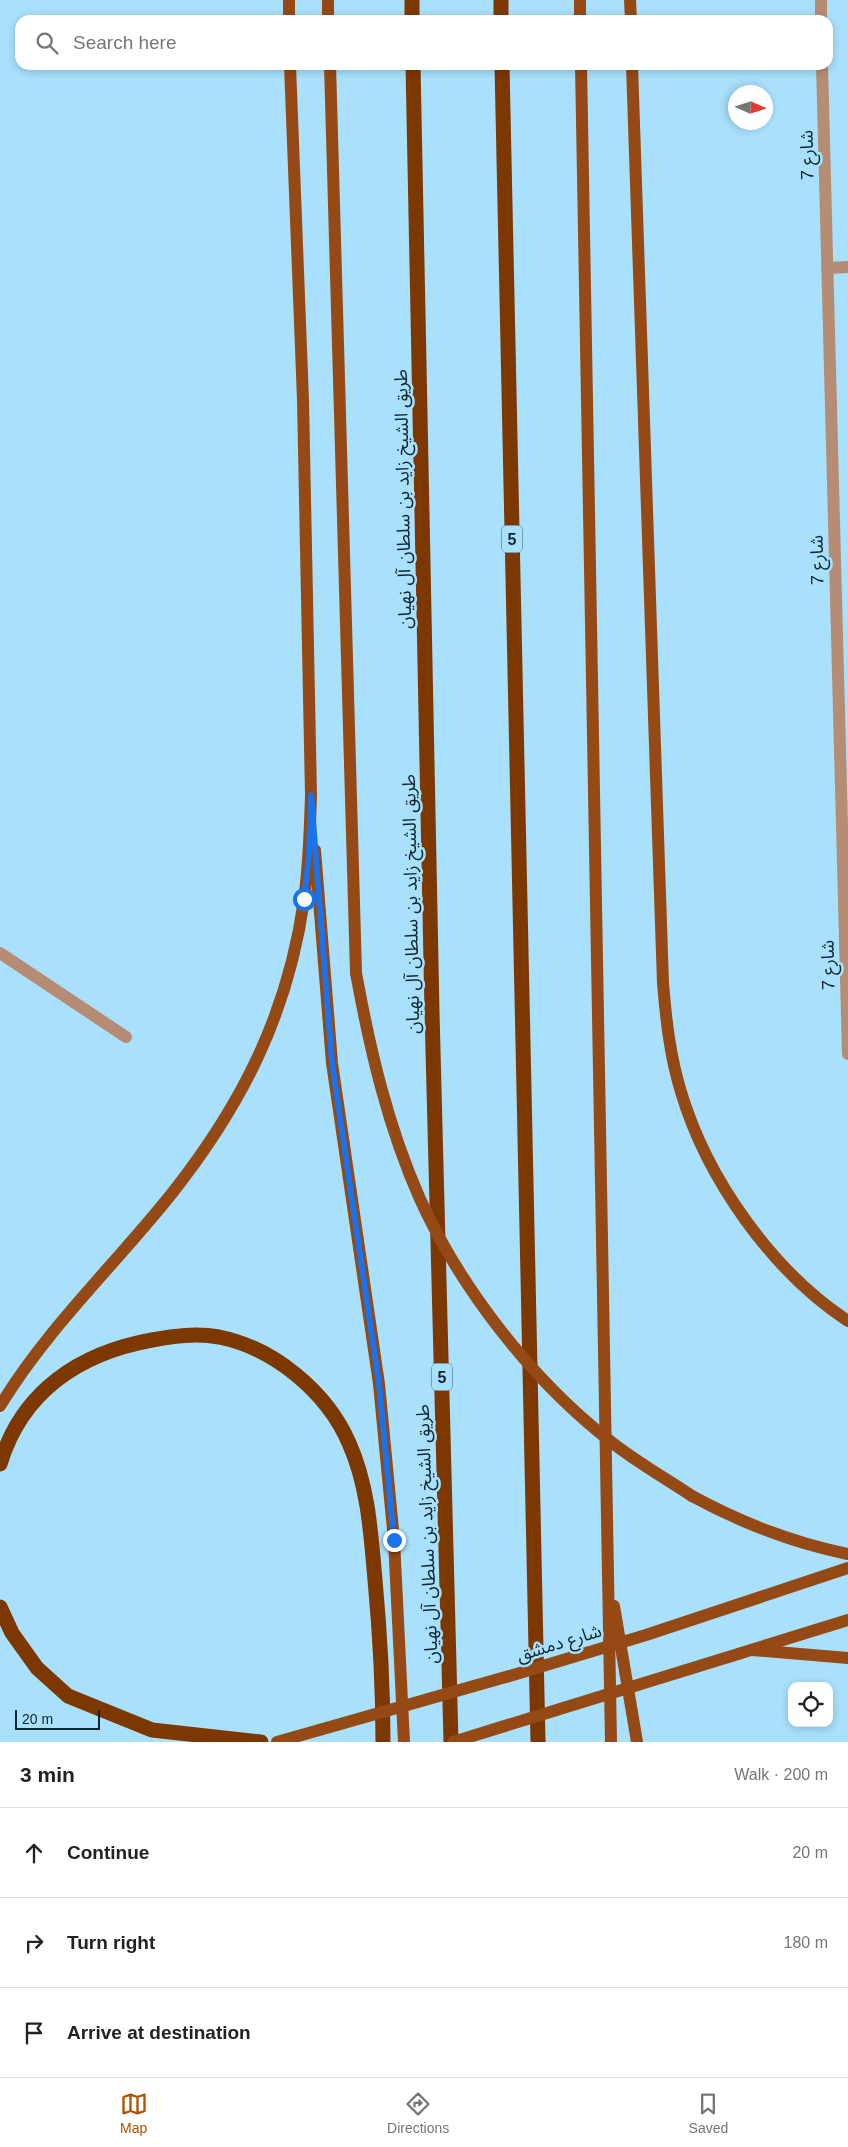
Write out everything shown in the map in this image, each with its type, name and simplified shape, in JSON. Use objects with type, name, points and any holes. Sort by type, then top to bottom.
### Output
[{"type":"highway","points":[[412,0],[412,15]]},
{"type":"highway","points":[[501,0],[501,15]]},
{"type":"highway","name":"طريق الشيخ زايد بن سلطان آل نهيان","points":[[413,70],[432,1002],[452,1742]]},
{"type":"highway","name":"5","points":[[502,70],[538,1742]]},
{"type":"highway","points":[[0,1464],[4,1451],[25,1410],[51,1384],[74,1366],[107,1351],[181,1335],[219,1337],[253,1349],[286,1366],[315,1392],[333,1413],[350,1443],[363,1484],[373,1552],[378,1611],[383,1742]]},
{"type":"highway","points":[[0,1606],[12,1634],[37,1668],[68,1696],[152,1730],[261,1742]]},
{"type":"main road","points":[[289,0],[289,15]]},
{"type":"main road","points":[[328,0],[328,15]]},
{"type":"main road","points":[[580,0],[580,15]]},
{"type":"main road","points":[[630,0],[631,15]]},
{"type":"main road","points":[[0,1406],[64,1317],[172,1192],[224,1118],[244,1085],[266,1042],[282,996],[298,935],[309,854],[311,795],[303,400],[290,70]]},
{"type":"main road","points":[[330,70],[356,973],[367,1032],[381,1088],[399,1144],[420,1199],[444,1245],[471,1289],[524,1357],[571,1407],[610,1442],[692,1496],[726,1515],[767,1531],[848,1554]]},
{"type":"main road","points":[[581,70],[606,1560],[611,1742]]},
{"type":"main road","points":[[632,70],[663,983],[672,1057],[692,1125],[725,1190],[763,1242],[784,1265],[813,1294],[848,1321]]},
{"type":"main road","points":[[311,795],[332,1063],[379,1384],[392,1521],[404,1742]]},
{"type":"main road","points":[[606,1560],[637,1742]]},
{"type":"main road","name":"شارع دمشق","points":[[277,1742],[646,1635],[848,1568]]},
{"type":"main road","points":[[452,1742],[848,1620]]},
{"type":"main road","points":[[752,1650],[848,1658]]},
{"type":"street","points":[[821,0],[821,15]]},
{"type":"street","name":"شارع 7","points":[[822,70],[848,1054]]},
{"type":"street","points":[[827,268],[848,268]]},
{"type":"street","points":[[0,953],[126,1037]]},
{"type":"route","points":[[304,899],[309,854],[311,795],[332,1063],[379,1384],[394,1540]]}]
